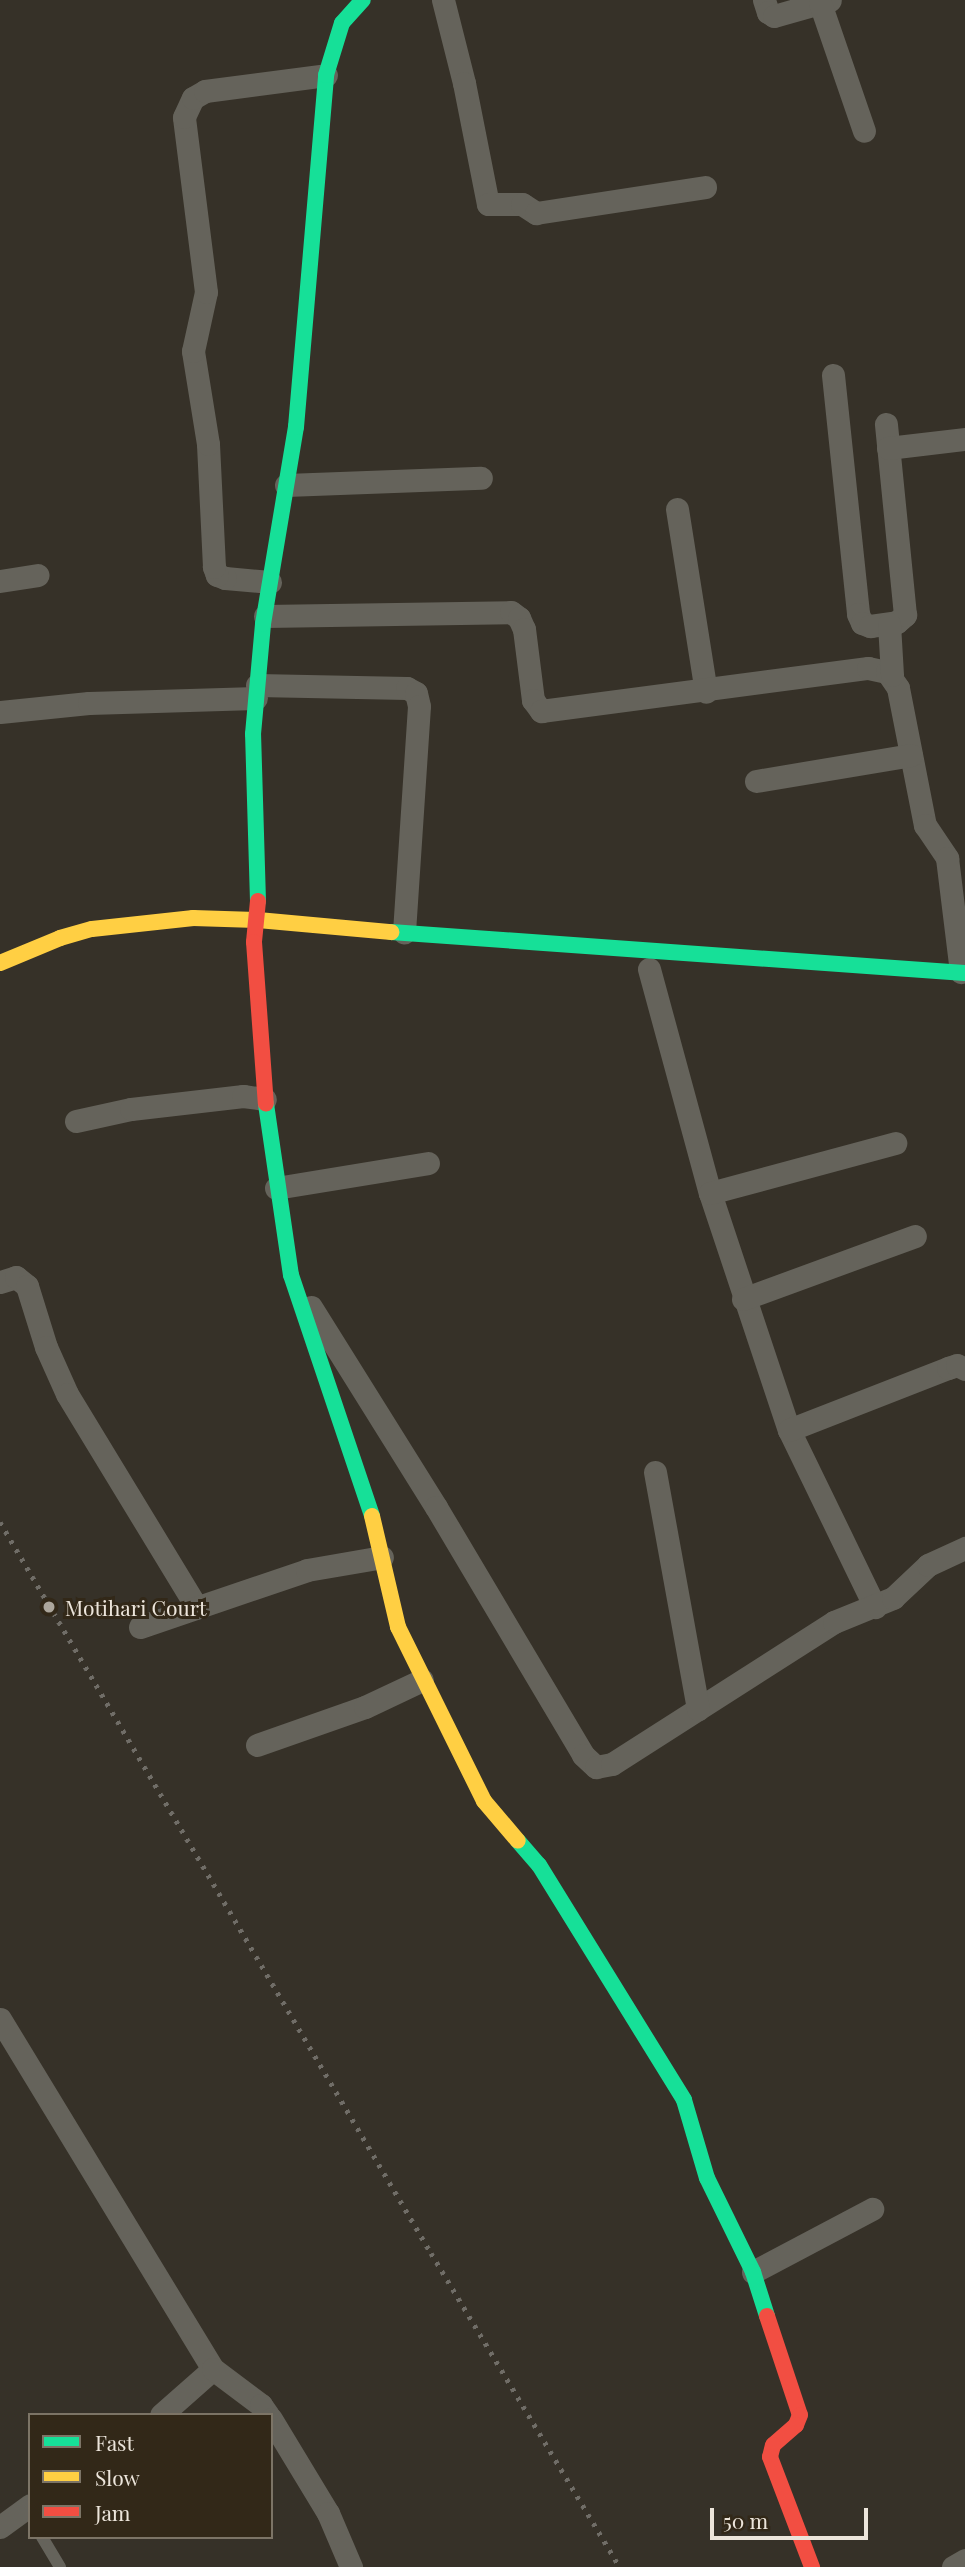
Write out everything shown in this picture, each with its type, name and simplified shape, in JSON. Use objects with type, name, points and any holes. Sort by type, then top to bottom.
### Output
[{"type":"street","points":[[443,0],[464,83],[488,204],[522,204],[536,213],[705,187]]},
{"type":"street","points":[[764,0],[768,12],[774,16],[825,2],[864,131]]},
{"type":"street","points":[[361,1],[342,23],[326,75],[296,427],[265,616],[253,734],[258,920],[254,942],[265,1099],[276,1188],[291,1275],[377,1531],[391,1606],[422,1680],[484,1801],[539,1865],[684,2099],[707,2178],[753,2272],[800,2414],[796,2425],[772,2445],[770,2457],[798,2524],[812,2567]]},
{"type":"street","points":[[271,582],[225,578],[217,575],[214,567],[208,444],[193,351],[206,292],[184,117],[193,98],[205,91],[326,75]]},
{"type":"street","points":[[833,374],[858,614],[865,625],[901,621],[905,608],[886,424]]},
{"type":"street","points":[[888,448],[965,439]]},
{"type":"street","points":[[286,485],[481,478]]},
{"type":"street","points":[[677,509],[706,692]]},
{"type":"street","points":[[0,581],[38,575]]},
{"type":"street","points":[[0,963],[60,938],[92,929],[193,918],[258,920],[963,973],[947,858],[927,830],[898,688],[891,676],[880,669],[868,668],[706,692],[541,711],[534,700],[524,629],[519,618],[511,612],[265,616]]},
{"type":"street","points":[[889,624],[891,676]]},
{"type":"street","points":[[0,712],[257,691],[407,688],[416,693],[419,706],[404,933]]},
{"type":"street","points":[[756,782],[911,755]]},
{"type":"street","points":[[650,969],[710,1193],[743,1299],[789,1430],[875,1607]]},
{"type":"street","points":[[76,1121],[131,1109],[243,1096],[265,1099]]},
{"type":"street","points":[[710,1193],[895,1143]]},
{"type":"street","points":[[276,1188],[428,1163]]},
{"type":"street","points":[[743,1299],[915,1236]]},
{"type":"street","points":[[291,1275],[436,1507],[590,1763],[603,1767],[612,1764],[834,1622],[893,1598],[928,1565],[965,1548]]},
{"type":"street","points":[[0,1282],[16,1277],[27,1286],[46,1347],[67,1394],[197,1608]]},
{"type":"street","points":[[789,1430],[948,1368],[957,1365],[965,1369]]},
{"type":"street","points":[[654,1472],[698,1709]]},
{"type":"street","points":[[140,1627],[307,1570],[382,1557]]},
{"type":"street","points":[[257,1745],[374,1704],[422,1680]]},
{"type":"street","points":[[0,2019],[213,2369],[261,2405],[267,2413]]},
{"type":"street","points":[[753,2272],[872,2209]]},
{"type":"street","points":[[163,2413],[213,2369]]},
{"type":"street","points":[[273,2422],[328,2513],[347,2566]]},
{"type":"street","points":[[0,2527],[28,2510]]},
{"type":"street","points":[[953,2567],[965,2560]]},
{"type":"lane","points":[[43,2539],[60,2567]]},
{"type":"railway","points":[[0,1522],[431,2253],[620,2567]]},
{"type":"traffic: fast","points":[[258,901],[253,734],[263,624],[296,427],[326,75],[342,23],[363,0]]},
{"type":"traffic: fast","points":[[391,932],[965,973]]},
{"type":"traffic: fast","points":[[266,1104],[291,1275],[372,1516]]},
{"type":"traffic: fast","points":[[518,1841],[539,1865],[684,2100],[707,2178],[753,2272],[767,2316]]},
{"type":"traffic: slow","points":[[0,963],[60,938],[92,929],[193,918],[258,920],[391,932]]},
{"type":"traffic: slow","points":[[372,1516],[398,1627],[484,1801],[518,1841]]},
{"type":"traffic: jam","points":[[258,901],[254,942],[266,1104]]},
{"type":"traffic: jam","points":[[767,2316],[800,2415],[796,2425],[773,2445],[770,2457],[812,2567]]},
{"type":"place","name":"Motihari Court","points":[[49,1607]]}]
